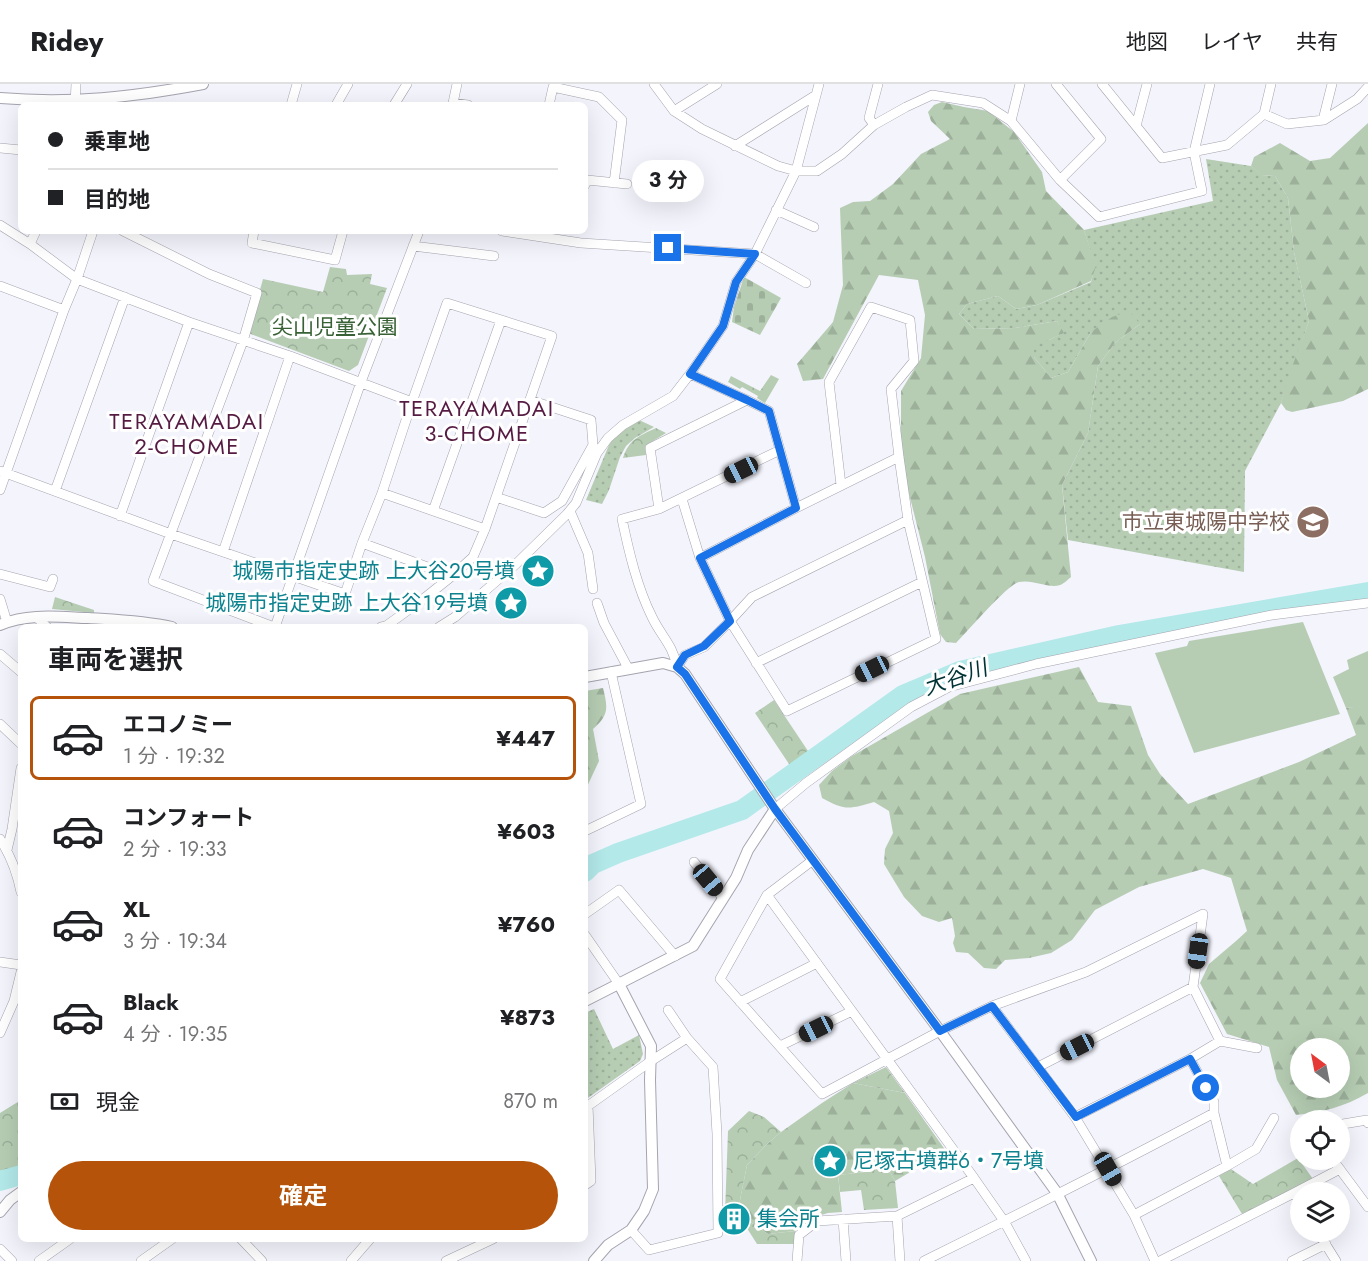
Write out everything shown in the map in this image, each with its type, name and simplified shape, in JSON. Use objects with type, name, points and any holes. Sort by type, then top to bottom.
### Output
[{"type":"street","points":[[76,84],[76,102]]},
{"type":"street","points":[[113,102],[203,84]]},
{"type":"street","points":[[294,102],[297,84]]},
{"type":"street","points":[[338,102],[348,84]]},
{"type":"street","points":[[396,102],[407,84]]},
{"type":"street","points":[[453,102],[457,84]]},
{"type":"street","points":[[654,84],[674,111],[702,129],[778,166],[796,171],[817,171],[842,154],[874,125],[932,95],[983,103],[1011,121],[1060,180],[1099,217],[1202,191],[1194,152],[1210,84]]},
{"type":"street","points":[[674,111],[717,84]]},
{"type":"street","points":[[443,624],[516,564],[570,511],[576,503],[597,453],[608,438],[623,425],[673,396],[690,374],[723,326],[736,282],[755,254],[796,171],[819,84]]},
{"type":"street","points":[[874,125],[869,118],[878,84]]},
{"type":"street","points":[[932,95],[934,84]]},
{"type":"street","points":[[1011,121],[1020,84]]},
{"type":"street","points":[[1056,84],[1101,139],[1060,180]]},
{"type":"street","points":[[1102,84],[1162,158],[1227,145],[1264,114],[1271,84]]},
{"type":"street","points":[[1136,126],[1147,84]]},
{"type":"street","points":[[1323,120],[1332,84]]},
{"type":"street","points":[[550,102],[553,87],[598,97],[622,120],[614,183]]},
{"type":"street","points":[[1264,114],[1287,124],[1323,120],[1357,99],[1368,87]]},
{"type":"street","points":[[735,146],[816,95]]},
{"type":"street","points":[[0,98],[61,102]]},
{"type":"street","points":[[0,148],[18,150]]},
{"type":"street","points":[[588,180],[627,184]]},
{"type":"street","points":[[776,210],[814,226]]},
{"type":"street","points":[[0,225],[77,279],[412,402]]},
{"type":"street","points":[[30,244],[35,234]]},
{"type":"street","points":[[0,490],[3,472],[92,234]]},
{"type":"street","points":[[129,234],[209,274],[257,293],[243,341],[153,581],[266,624]]},
{"type":"street","points":[[254,234],[252,243],[335,260],[342,234]]},
{"type":"street","points":[[275,624],[361,382],[418,234]]},
{"type":"street","points":[[522,234],[581,243],[755,254],[806,283]]},
{"type":"street","points":[[413,246],[494,256]]},
{"type":"street","points":[[0,286],[64,310]]},
{"type":"street","points":[[55,491],[125,297]]},
{"type":"street","points":[[3,472],[120,516],[345,594],[447,303],[552,336],[485,529],[473,557],[422,600],[389,624]]},
{"type":"street","points":[[682,499],[700,558],[730,621],[787,711],[936,639],[908,520],[898,457],[891,389],[914,361],[910,320],[871,307],[829,382],[841,485]]},
{"type":"street","points":[[433,511],[501,320]]},
{"type":"street","points":[[120,516],[189,322]]},
{"type":"street","points":[[223,552],[290,356]]},
{"type":"street","points":[[690,374],[769,411],[796,508]]},
{"type":"street","points":[[496,497],[544,513],[562,501],[593,446],[591,420],[530,400]]},
{"type":"street","points":[[659,509],[650,448],[747,400]]},
{"type":"street","points":[[677,667],[675,654],[652,618],[642,594],[627,545],[622,519],[659,509],[682,499],[780,450]]},
{"type":"street","points":[[700,558],[898,457]]},
{"type":"street","points":[[382,493],[485,529]]},
{"type":"street","points":[[570,511],[588,553],[593,589]]},
{"type":"street","points":[[677,667],[685,655],[704,646],[752,597],[908,520]]},
{"type":"street","points":[[362,543],[452,576]]},
{"type":"street","points":[[0,574],[50,587],[53,579]]},
{"type":"street","points":[[756,663],[922,582]]},
{"type":"street","points":[[0,599],[4,623],[42,616],[158,624]]},
{"type":"street","points":[[597,603],[604,623],[628,668]]},
{"type":"street","points":[[588,999],[693,946],[736,878],[772,805],[806,783],[911,706],[949,687],[1036,664],[1261,618],[1368,603]]},
{"type":"street","points":[[36,617],[44,624]]},
{"type":"street","points":[[0,654],[18,669]]},
{"type":"street","points":[[588,676],[663,663],[677,667],[685,674],[772,805],[1057,1193],[1091,1261]]},
{"type":"street","points":[[588,830],[641,804],[611,672]]},
{"type":"street","points":[[0,724],[18,741]]},
{"type":"street","points":[[8,850],[18,788]]},
{"type":"street","points":[[0,839],[8,850],[18,878]]},
{"type":"street","points":[[813,860],[767,895],[720,979],[822,1094],[992,1006],[1086,972],[1203,914],[1193,987],[1220,1041]]},
{"type":"street","points":[[694,862],[723,898]]},
{"type":"street","points":[[588,912],[619,890],[675,956]]},
{"type":"street","points":[[767,895],[974,1178],[1004,1221],[1026,1261]]},
{"type":"street","points":[[588,939],[619,984],[651,1046],[653,1189],[644,1211],[630,1230],[608,1245],[594,1261]]},
{"type":"street","points":[[0,962],[18,965]]},
{"type":"street","points":[[740,1002],[817,963]]},
{"type":"street","points":[[0,1033],[14,1001],[18,984]]},
{"type":"street","points":[[1038,1067],[1193,987]]},
{"type":"street","points":[[992,1006],[1076,1117],[1134,1215],[1155,1261]]},
{"type":"street","points":[[630,1230],[649,1250],[718,1233],[718,1169],[713,1067],[687,1038],[669,1010]]},
{"type":"street","points":[[780,1046],[852,1011]]},
{"type":"street","points":[[588,1105],[687,1038]]},
{"type":"street","points":[[1076,1117],[1190,1059],[1220,1041],[1257,1048]]},
{"type":"street","points":[[1190,1059],[1214,1102],[1214,1113],[1227,1166]]},
{"type":"street","points":[[924,1261],[1214,1113]]},
{"type":"street","points":[[1134,1215],[1256,1149],[1274,1118]]},
{"type":"street","points":[[1350,1123],[1367,1120],[1368,1123]]},
{"type":"street","points":[[588,1125],[591,1181],[588,1183]]},
{"type":"street","points":[[1315,1182],[1338,1170]]},
{"type":"street","points":[[1341,1170],[1368,1208]]},
{"type":"street","points":[[797,1261],[799,1235],[817,1221],[897,1216],[974,1178]]},
{"type":"street","points":[[0,1212],[18,1194]]},
{"type":"street","points":[[1160,1261],[1290,1195]]},
{"type":"street","points":[[897,1216],[900,1261]]},
{"type":"street","points":[[843,1219],[846,1261]]},
{"type":"street","points":[[39,1261],[66,1242]]},
{"type":"street","points":[[141,1261],[155,1257],[169,1242]]},
{"type":"street","points":[[244,1242],[262,1261]]},
{"type":"street","points":[[351,1261],[367,1242]]},
{"type":"street","points":[[447,1261],[487,1242]]},
{"type":"street","points":[[1292,1261],[1326,1244],[1336,1261]]},
{"type":"street","points":[[0,1249],[12,1261]]},
{"type":"green space","points":[[942,102],[988,111],[1014,132],[1042,172],[1046,191],[1084,230],[1096,266],[1091,281],[1037,305],[1016,309],[998,296],[967,304],[959,314],[974,329],[1015,328],[1057,321],[1064,333],[1049,340],[1034,341],[1034,357],[1051,378],[1068,372],[1091,332],[1112,317],[1129,311],[1140,324],[1115,343],[1098,366],[1088,433],[1062,485],[1071,577],[1063,584],[1056,586],[1019,582],[997,599],[956,643],[946,642],[940,634],[925,557],[901,462],[901,391],[921,358],[925,315],[918,280],[879,275],[823,379],[803,381],[797,364],[833,322],[843,285],[840,208],[853,202],[870,201],[893,184],[921,154],[950,139],[931,121],[928,112],[934,105]]},
{"type":"green space","points":[[1368,123],[1368,389],[1343,401],[1292,412],[1286,410],[1281,403],[1309,321],[1294,252],[1288,198],[1275,176],[1261,175],[1251,166],[1254,157],[1280,143],[1310,161],[1330,158]]},
{"type":"green space","points":[[1206,159],[1251,166],[1262,175],[1275,176],[1288,198],[1294,252],[1309,321],[1281,403],[1245,471],[1244,572],[1068,540],[1062,485],[1088,433],[1098,366],[1115,343],[1140,324],[1091,332],[1068,372],[1051,378],[1034,357],[1034,340],[1049,340],[1063,333],[1057,321],[1015,328],[974,329],[959,314],[967,304],[998,296],[1016,309],[1037,305],[1091,282],[1095,266],[1084,230],[1213,201]]},
{"type":"green space","name":"尖山児童公園","points":[[330,267],[346,269],[347,275],[372,274],[370,284],[387,288],[358,365],[349,371],[248,333],[263,279],[323,292]]},
{"type":"green space","points":[[744,277],[781,298],[760,335],[732,322],[734,307]]},
{"type":"green space","points":[[771,375],[779,379],[765,403],[757,398],[758,396],[728,382],[731,376],[760,391]]},
{"type":"green space","points":[[637,419],[654,427],[626,446],[602,504],[586,500],[609,445],[617,434]]},
{"type":"green space","points":[[656,428],[666,433],[645,446],[646,455],[623,458],[632,442]]},
{"type":"green space","points":[[55,597],[94,610],[94,613],[52,609]]},
{"type":"green space","points":[[1303,622],[1340,714],[1194,753],[1155,653],[1187,646],[1189,641]]},
{"type":"green space","points":[[1368,651],[1368,706],[1346,708],[1333,677],[1349,669],[1347,660]]},
{"type":"green space","points":[[1079,667],[1098,702],[1131,706],[1148,755],[1160,774],[1188,804],[1299,762],[1356,735],[1346,708],[1368,705],[1368,1093],[1333,1108],[1293,1110],[1277,1080],[1269,1047],[1227,1034],[1200,983],[1209,964],[1247,931],[1231,878],[1203,869],[1139,887],[1095,910],[1072,940],[1051,953],[1005,960],[996,969],[984,968],[968,953],[956,952],[953,943],[955,936],[952,918],[939,922],[922,916],[904,897],[884,864],[885,849],[893,833],[889,811],[874,802],[848,808],[822,798],[819,785],[832,771],[852,756],[960,694]]},
{"type":"green space","points":[[603,688],[606,711],[602,720],[593,729],[599,761],[588,785],[588,690]]},
{"type":"green space","points":[[774,700],[810,754],[791,767],[755,713]]},
{"type":"green space","points":[[594,1009],[613,1049],[639,1035],[643,1054],[640,1061],[588,1098],[588,1012]]},
{"type":"green space","points":[[886,1067],[905,1093],[853,1083]]},
{"type":"green space","points":[[853,1083],[905,1093],[946,1151],[895,1181],[887,1167],[838,1175],[842,1212],[815,1217],[795,1231],[768,1234],[752,1223],[739,1205],[747,1165],[781,1132]]},
{"type":"green space","points":[[18,1102],[18,1167],[0,1171],[0,1113]]},
{"type":"green space","points":[[749,1111],[764,1117],[781,1132],[747,1165],[739,1205],[752,1223],[768,1234],[795,1231],[794,1244],[757,1244],[738,1214],[726,1215],[725,1213],[728,1131]]},
{"type":"green space","points":[[1290,1163],[1290,1170],[1307,1170],[1313,1179],[1307,1182],[1290,1182],[1290,1190],[1242,1214],[1219,1176],[1231,1169],[1253,1184]]},
{"type":"green space","points":[[877,1167],[887,1167],[895,1181],[898,1208],[864,1210],[861,1190],[840,1192],[838,1175],[865,1172]]},
{"type":"waterway","name":"大谷川","points":[[588,869],[593,864],[618,853],[742,810],[903,695],[960,671],[1119,635],[1368,592]]},
{"type":"waterway","name":"大谷川","points":[[0,1181],[18,1176]]},
{"type":"place","name":"市立東城陽中学校","points":[[1313,522]]},
{"type":"place","name":"城陽市指定史跡 上大谷２０号墳","points":[[538,571]]},
{"type":"place","name":"城陽市指定史跡 上大谷１９号墳","points":[[511,603]]},
{"type":"place","name":"尼塚古墳群6・7号墳","points":[[830,1161]]},
{"type":"place","name":"集会所","points":[[734,1219]]},
{"type":"district","name":"TERAYAMADAI 3-CHOME","points":[[477,420]]},
{"type":"district","name":"TERAYAMADAI 2-CHOME","points":[[187,434]]},
{"type":"route","points":[[668,248],[755,254],[736,282],[723,326],[690,374],[769,411],[796,508],[700,558],[730,621],[704,646],[685,655],[677,667],[685,674],[775,809],[940,1031],[992,1006],[1076,1117],[1190,1059],[1206,1088]]}]
